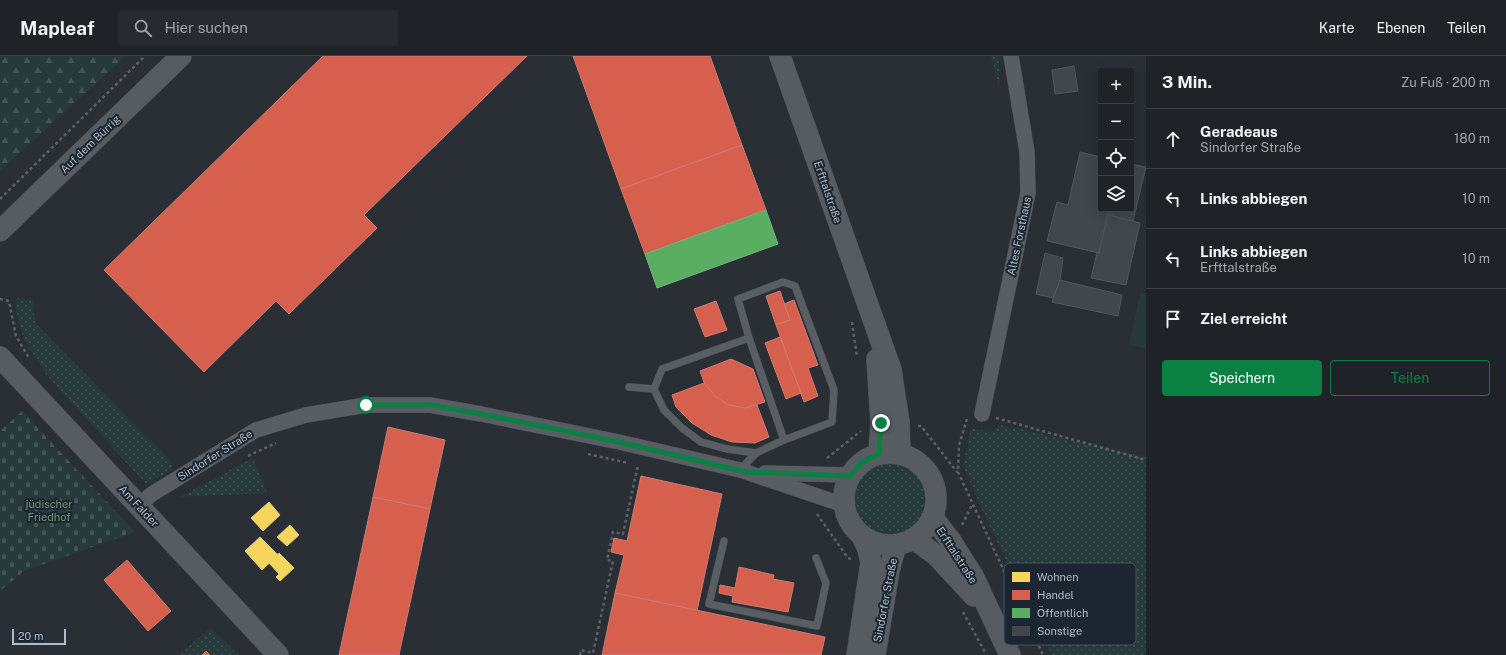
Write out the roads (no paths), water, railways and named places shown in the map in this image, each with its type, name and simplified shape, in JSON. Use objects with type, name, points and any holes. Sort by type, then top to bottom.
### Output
[{"type":"main road","name":"Auf dem Bürrig","points":[[4,227],[181,56]]},
{"type":"main road","name":"Erfttalstraße","points":[[780,56],[891,370],[899,422],[900,454]]},
{"type":"main road","points":[[0,242],[4,227]]},
{"type":"main road","name":"Erfttalstraße","points":[[875,328],[881,423],[879,454]]},
{"type":"main road","name":"Am Falder","points":[[0,357],[278,655]]},
{"type":"main road","points":[[879,454],[900,454],[919,462],[932,478],[937,498],[936,508],[933,518],[927,528],[905,542],[877,544],[862,536],[850,522],[844,505],[844,492],[850,476],[862,462],[879,454]]},
{"type":"main road","name":"Erfttalstraße","points":[[933,518],[951,541],[973,576],[1004,643]]},
{"type":"main road","name":"Sindorfer Straße","points":[[857,655],[871,563],[868,549],[862,536]]},
{"type":"main road","name":"Erfttalstraße","points":[[905,542],[936,555],[990,614]]},
{"type":"main road","name":"Sindorfer Straße","points":[[875,655],[889,571],[905,542]]},
{"type":"main road","name":"Erfttalstraße","points":[[1005,645],[1010,655]]},
{"type":"street","name":"Altes Forsthaus","points":[[982,414],[1028,193],[1027,152],[1011,56]]},
{"type":"street","name":"Sindorfer Straße","points":[[138,506],[152,494],[256,430],[306,415],[366,405],[430,405],[619,442],[743,471],[844,505]]},
{"type":"street","name":"Sindorfer Straße","points":[[743,471],[850,476]]},
{"type":"lane","points":[[743,471],[756,453],[784,440],[832,422],[834,390],[795,286],[783,282],[738,299],[749,338],[784,440]]},
{"type":"lane","points":[[749,338],[662,369],[654,389],[664,410],[682,428],[702,442],[727,449],[756,453]]},
{"type":"lane","points":[[629,387],[654,389]]},
{"type":"lane","points":[[724,541],[709,604],[817,626],[826,583],[816,558]]},
{"type":"park label","name":"jüdischer Friedhof","points":[[49,510]]}]
